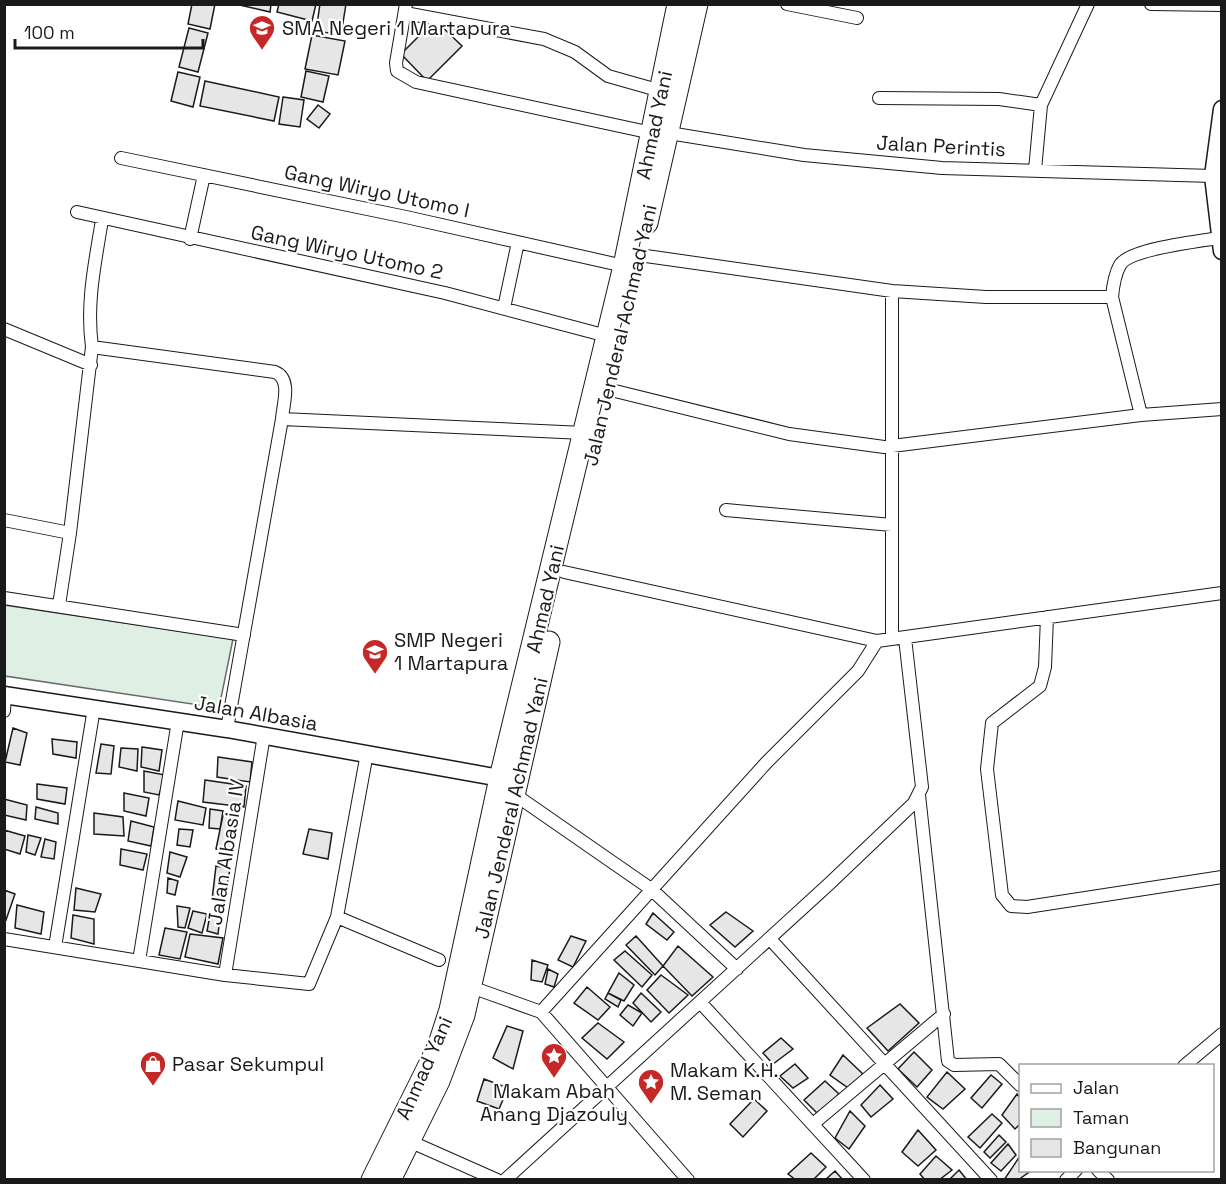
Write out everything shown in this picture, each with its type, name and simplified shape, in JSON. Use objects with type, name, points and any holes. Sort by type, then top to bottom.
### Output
[{"type":"highway","name":"Ahmad Yani","points":[[660,133],[661,91],[674,72],[680,44],[678,4]]},
{"type":"highway","points":[[680,44],[697,4]]},
{"type":"highway","name":"Jalan Jenderal Achmad Yani","points":[[390,1179],[439,1081],[464,1015],[471,987],[481,908],[514,794],[607,389],[632,261],[674,72]]},
{"type":"highway","name":"Ahmad Yani","points":[[372,1179],[438,1047],[481,908],[500,778],[607,336],[632,261]]},
{"type":"street","points":[[787,4],[857,18]]},
{"type":"street","points":[[1035,170],[1041,105],[1088,4]]},
{"type":"street","points":[[1151,4],[1221,4]]},
{"type":"street","points":[[405,9],[544,39],[575,52],[608,76],[661,91]]},
{"type":"street","name":"Jalan Perintis","points":[[405,9],[396,63],[397,71],[405,76],[427,84],[660,133],[804,155],[942,168],[1213,176]]},
{"type":"street","points":[[879,98],[999,99],[1041,105]]},
{"type":"street","points":[[1141,415],[1112,297],[1117,274],[1125,259],[1140,253],[1220,244],[1219,216],[1213,176],[1221,108]]},
{"type":"street","name":"Gang Wiryo Utomo I","points":[[121,158],[518,242],[632,261],[892,291],[986,297],[1112,297]]},
{"type":"street","points":[[190,238],[204,175]]},
{"type":"street","name":"Gang Wiryo Utomo 2","points":[[77,212],[102,220],[504,308],[607,336]]},
{"type":"street","points":[[59,605],[91,364],[90,289],[102,220]]},
{"type":"street","points":[[504,308],[518,242]]},
{"type":"street","points":[[892,291],[890,324],[893,446],[892,639]]},
{"type":"street","points":[[4,328],[91,364]]},
{"type":"street","points":[[92,347],[279,373],[285,382],[282,419],[227,729]]},
{"type":"street","points":[[607,389],[789,434],[860,446],[893,446],[1141,415],[1221,409]]},
{"type":"street","points":[[282,419],[584,433]]},
{"type":"street","points":[[726,510],[892,525]]},
{"type":"street","points":[[4,520],[70,533]]},
{"type":"street","points":[[564,572],[729,606],[877,641],[1221,593]]},
{"type":"street","points":[[4,598],[244,635]]},
{"type":"street","points":[[1047,617],[1045,667],[1040,686],[992,723],[987,769],[1002,895],[1011,906],[1027,907],[1221,878]]},
{"type":"street","points":[[505,1179],[770,939],[919,795],[922,787],[905,638]]},
{"type":"street","points":[[541,1012],[766,763],[858,671],[877,641]]},
{"type":"street","name":"Jalan Albasia","points":[[5,701],[94,708],[178,721],[500,778]]},
{"type":"street","points":[[55,947],[94,708]]},
{"type":"street","points":[[139,961],[178,721]]},
{"type":"street","name":"Jalan Albasia IV","points":[[225,975],[264,735]]},
{"type":"street","points":[[4,939],[225,975],[309,984],[337,917],[367,753]]},
{"type":"street","points":[[514,794],[651,889],[737,969]]},
{"type":"street","points":[[919,795],[948,1061],[954,1065],[999,1064],[1019,1084]]},
{"type":"street","points":[[337,917],[439,960]]},
{"type":"street","points":[[770,939],[991,1179]]},
{"type":"street","points":[[471,987],[541,1012],[688,1179]]},
{"type":"street","points":[[700,1002],[864,1179]]},
{"type":"street","points":[[813,1124],[883,1062],[944,1014]]},
{"type":"street","points":[[1185,1064],[1221,1034]]},
{"type":"street","points":[[409,1141],[497,1179]]},
{"type":"green space","points":[[4,605],[233,639],[219,708],[5,676]]},
{"type":"building","points":[[192,4],[215,4],[210,29],[188,24]]},
{"type":"building","points":[[235,4],[271,4],[270,12]]},
{"type":"building","points":[[279,4],[316,4],[312,21],[277,12]]},
{"type":"building","points":[[320,4],[346,4],[341,35],[316,31]]},
{"type":"building","points":[[435,20],[462,46],[427,81],[401,54]]},
{"type":"building","points":[[189,28],[208,33],[198,72],[179,67]]},
{"type":"building","points":[[312,35],[345,41],[338,75],[305,69]]},
{"type":"building","points":[[306,71],[329,76],[323,102],[301,97]]},
{"type":"building","points":[[178,72],[200,77],[193,107],[171,101]]},
{"type":"building","points":[[205,81],[279,97],[274,121],[200,106]]},
{"type":"building","points":[[283,97],[304,100],[300,127],[279,124]]},
{"type":"building","points":[[318,105],[330,114],[319,128],[307,119]]},
{"type":"building","points":[[13,728],[27,733],[20,765],[5,762]]},
{"type":"building","points":[[52,739],[77,742],[76,758],[53,754]]},
{"type":"building","points":[[101,744],[114,746],[111,774],[96,773]]},
{"type":"building","points":[[142,747],[162,750],[159,771],[141,767]]},
{"type":"building","points":[[121,748],[138,749],[137,771],[119,767]]},
{"type":"building","points":[[218,757],[252,762],[250,782],[217,777]]},
{"type":"building","points":[[144,771],[165,775],[159,795],[144,792]]},
{"type":"building","points":[[205,780],[246,786],[244,807],[203,802]]},
{"type":"building","points":[[37,784],[67,788],[65,804],[37,799]]},
{"type":"building","points":[[124,793],[149,798],[146,816],[124,811]]},
{"type":"building","points":[[4,799],[27,805],[26,820],[4,815]]},
{"type":"building","points":[[178,801],[206,808],[203,825],[175,820]]},
{"type":"building","points":[[36,807],[58,813],[58,824],[35,819]]},
{"type":"building","points":[[210,809],[223,811],[220,829],[209,828]]},
{"type":"building","points":[[94,813],[123,817],[124,836],[94,834]]},
{"type":"building","points":[[223,815],[237,818],[231,853],[216,849]]},
{"type":"building","points":[[131,821],[154,827],[151,846],[128,841]]},
{"type":"building","points":[[179,829],[193,830],[190,847],[177,845]]},
{"type":"building","points":[[309,829],[332,833],[328,859],[303,854]]},
{"type":"building","points":[[4,830],[25,836],[20,854],[4,849]]},
{"type":"building","points":[[28,835],[41,838],[35,855],[26,852]]},
{"type":"building","points":[[45,839],[56,842],[54,859],[41,857]]},
{"type":"building","points":[[121,849],[147,854],[143,870],[120,865]]},
{"type":"building","points":[[170,852],[187,857],[180,877],[167,873]]},
{"type":"building","points":[[216,866],[230,869],[224,902],[212,900]]},
{"type":"building","points":[[168,878],[178,881],[175,895],[167,893]]},
{"type":"building","points":[[76,888],[101,894],[95,912],[74,910]]},
{"type":"building","points":[[4,890],[15,894],[6,920],[4,919]]},
{"type":"building","points":[[17,905],[44,912],[41,934],[15,928]]},
{"type":"building","points":[[177,906],[190,908],[185,928],[178,927]]},
{"type":"building","points":[[193,911],[207,914],[202,933],[188,928]]},
{"type":"building","points":[[726,912],[753,931],[735,947],[710,925]]},
{"type":"building","points":[[653,913],[674,932],[667,940],[646,924]]},
{"type":"building","points":[[73,915],[94,919],[94,944],[71,938]]},
{"type":"building","points":[[210,915],[220,918],[218,934],[207,931]]},
{"type":"building","points":[[165,928],[187,932],[180,959],[159,955]]},
{"type":"building","points":[[190,934],[223,938],[218,964],[185,957]]},
{"type":"building","points":[[571,936],[586,941],[573,967],[558,960]]},
{"type":"building","points":[[636,936],[663,966],[655,975],[626,945]]},
{"type":"building","points":[[678,946],[713,977],[692,996],[663,966]]},
{"type":"building","points":[[625,951],[652,975],[642,987],[614,960]]},
{"type":"building","points":[[532,960],[548,965],[542,982],[531,980]]},
{"type":"building","points":[[548,969],[558,974],[554,987],[545,984]]},
{"type":"building","points":[[619,973],[634,985],[624,1001],[608,993]]},
{"type":"building","points":[[661,975],[688,995],[669,1013],[647,990]]},
{"type":"building","points":[[587,987],[610,1007],[598,1020],[574,1003]]},
{"type":"building","points":[[608,993],[621,1000],[618,1007],[605,999]]},
{"type":"building","points":[[641,993],[661,1012],[651,1022],[633,1003]]},
{"type":"building","points":[[900,1004],[919,1023],[888,1051],[867,1028]]},
{"type":"building","points":[[628,1005],[642,1013],[633,1026],[620,1015]]},
{"type":"building","points":[[598,1023],[624,1042],[607,1059],[582,1038]]},
{"type":"building","points":[[507,1026],[523,1031],[513,1069],[493,1058]]},
{"type":"building","points":[[781,1038],[793,1049],[773,1064],[763,1053]]},
{"type":"building","points":[[914,1052],[932,1070],[917,1087],[898,1069]]},
{"type":"building","points":[[843,1055],[864,1075],[851,1090],[830,1075]]},
{"type":"building","points":[[795,1064],[808,1078],[793,1088],[780,1076]]},
{"type":"building","points":[[947,1072],[965,1089],[943,1109],[927,1097]]},
{"type":"building","points":[[991,1075],[1002,1084],[982,1108],[971,1098]]},
{"type":"building","points":[[484,1079],[508,1088],[499,1109],[477,1101]]},
{"type":"building","points":[[825,1081],[839,1094],[818,1114],[804,1100]]},
{"type":"building","points":[[880,1085],[893,1099],[871,1117],[861,1105]]},
{"type":"building","points":[[1017,1094],[1019,1097],[1019,1125],[1015,1129],[1002,1115]]},
{"type":"building","points":[[754,1099],[767,1111],[743,1137],[730,1124]]},
{"type":"building","points":[[850,1111],[865,1126],[849,1149],[835,1138]]},
{"type":"building","points":[[992,1114],[1002,1123],[980,1148],[968,1137]]},
{"type":"building","points":[[918,1130],[936,1150],[918,1166],[902,1152]]},
{"type":"building","points":[[999,1135],[1006,1142],[990,1158],[984,1152]]},
{"type":"building","points":[[1008,1144],[1016,1155],[1001,1171],[991,1163]]},
{"type":"building","points":[[811,1153],[826,1167],[813,1180],[796,1180],[788,1174]]},
{"type":"building","points":[[936,1156],[952,1170],[939,1180],[925,1180],[920,1174]]},
{"type":"building","points":[[1019,1158],[1019,1172],[1029,1172],[1018,1180],[1004,1180]]},
{"type":"building","points":[[959,1170],[967,1180],[949,1180]]},
{"type":"building","points":[[835,1171],[843,1180],[825,1180]]},
{"type":"place","name":"SMA Negeri 1 Martapura","points":[[262,51]]},
{"type":"place","name":"SMP Negeri 1 Martapura","points":[[375,675]]},
{"type":"place","name":"Makam Abah Anang Djazouly","points":[[554,1079]]},
{"type":"place","name":"Pasar Sekumpul","points":[[153,1087]]},
{"type":"place","name":"Makam K.H. M. Seman","points":[[651,1105]]}]
